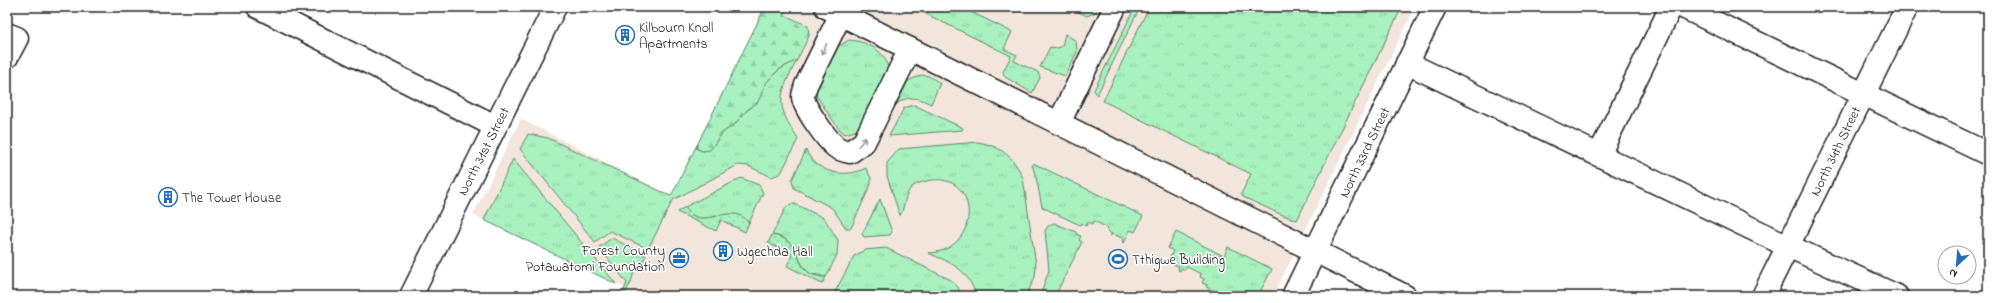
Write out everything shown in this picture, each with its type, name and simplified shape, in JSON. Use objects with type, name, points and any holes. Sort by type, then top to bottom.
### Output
[{"type":"street","points":[[258,7],[495,126]]},
{"type":"street","name":"North 31st Street","points":[[411,296],[555,7]]},
{"type":"street","points":[[1059,123],[1115,7]]},
{"type":"street","name":"North 33rd Street","points":[[1293,296],[1435,7]]},
{"type":"street","points":[[1599,155],[1671,7]]},
{"type":"street","points":[[1683,7],[1988,154]]},
{"type":"street","name":"North 34th Street","points":[[1763,296],[1907,7]]},
{"type":"street","points":[[910,49],[864,142],[850,152],[843,151],[835,147],[826,137],[806,108],[803,97],[833,10],[1405,296]]},
{"type":"street","points":[[7,34],[16,38],[7,57]]},
{"type":"street","points":[[1407,63],[1788,246],[1897,296]]},
{"type":"shaded area","points":[[765,7],[1415,7],[1273,296],[621,296],[625,288],[473,215],[521,119],[671,196]]},
{"type":"green space","points":[[765,7],[786,7],[783,14],[808,26],[809,36],[797,60],[780,69],[766,83],[758,102],[746,111],[734,125],[723,132],[710,150],[703,151],[697,149],[697,145]]},
{"type":"green space","points":[[912,7],[961,7],[1012,32],[1004,49],[1017,55],[1014,61],[1038,72],[1040,78],[1032,93],[1005,77],[1003,72],[1011,56]]},
{"type":"green space","points":[[1073,7],[1100,7],[1094,13],[1087,16],[1072,9]]},
{"type":"green space","points":[[1135,7],[1140,7],[1097,95],[1094,90]]},
{"type":"green space","points":[[1149,7],[1383,7],[1390,12],[1394,7],[1402,7],[1297,220],[1243,197],[1241,194],[1251,174],[1103,101]]},
{"type":"green space","points":[[1065,34],[1076,41],[1077,52],[1065,76],[1040,67],[1050,47],[1058,48],[1062,46]]},
{"type":"green space","points":[[849,40],[862,42],[875,48],[884,58],[888,71],[858,130],[845,134],[839,129],[817,97],[816,92],[837,47]]},
{"type":"green space","points":[[797,60],[783,91],[782,108],[790,127],[798,139],[781,173],[772,177],[748,166],[738,165],[673,200],[648,249],[610,231],[595,242],[520,149],[528,134],[548,138],[671,196],[697,145],[697,149],[703,151],[713,146],[723,132],[734,125],[746,111],[752,107],[766,83],[773,75],[780,69]]},
{"type":"green space","points":[[921,75],[929,76],[940,83],[931,104],[922,100],[909,98],[896,105],[908,81]]},
{"type":"green space","points":[[914,105],[963,128],[962,130],[889,136],[904,108]]},
{"type":"green space","points":[[978,142],[993,146],[1011,158],[1023,178],[1036,265],[1035,277],[1026,296],[976,296],[973,287],[964,273],[952,264],[928,253],[945,249],[958,240],[965,228],[968,214],[966,200],[960,189],[948,181],[932,180],[916,184],[907,194],[900,216],[887,176],[887,163],[899,149]]},
{"type":"green space","points":[[806,150],[817,164],[832,172],[849,173],[866,168],[871,178],[871,184],[851,228],[846,228],[832,208],[794,188],[792,180]]},
{"type":"green space","points":[[513,159],[616,284],[484,220]]},
{"type":"green space","points":[[1033,163],[1143,216],[1135,232],[1130,230],[1124,243],[1122,242],[1124,239],[1113,234],[1110,236],[1112,234],[1107,231],[1108,228],[1094,221],[1092,224],[1088,222],[1086,226],[1081,223],[1080,225],[1042,207],[1032,165]]},
{"type":"green space","points":[[741,178],[759,185],[763,193],[749,223],[747,220],[698,218],[690,214],[685,207]]},
{"type":"green space","points":[[880,199],[892,232],[890,235],[864,237],[862,234]]},
{"type":"green space","points":[[791,204],[795,204],[824,218],[838,240],[837,255],[826,277],[809,273],[800,261],[791,244],[780,237],[772,235],[786,207]]},
{"type":"green space","points":[[685,207],[692,215],[699,218],[734,214],[742,216],[749,223],[745,232],[721,220],[716,231],[677,212]]},
{"type":"green space","points":[[1054,223],[1076,232],[1076,234],[1081,236],[1079,240],[1082,242],[1055,296],[1040,296],[1049,270],[1045,231],[1048,226]]},
{"type":"green space","points":[[1176,232],[1224,256],[1228,247],[1272,269],[1258,296],[1224,296],[1206,287],[1207,285],[1202,283],[1204,279],[1200,277],[1201,274],[1187,267],[1185,270],[1182,268],[1180,271],[1178,270],[1179,267],[1169,261],[1167,264],[1173,251],[1168,248]]},
{"type":"green space","points":[[772,235],[783,238],[790,244],[807,271],[815,275],[826,277],[822,284],[787,266],[792,255],[768,243]]},
{"type":"green space","points":[[612,238],[646,255],[639,269],[634,271],[631,283],[623,296],[621,296],[627,283],[599,247]]},
{"type":"green space","points":[[886,248],[951,280],[958,287],[961,296],[843,296],[835,292],[854,256],[865,250]]},
{"type":"place","name":"Kilbourn Knoll Apartments","points":[[625,35]]},
{"type":"place","name":"The Tower House","points":[[168,197]]},
{"type":"place","name":"Wgechda Hall","points":[[723,251]]},
{"type":"place","name":"Forest County Potawatomi Foundation","points":[[679,258]]},
{"type":"place","name":"Tthigwe Building","points":[[1118,259]]}]
